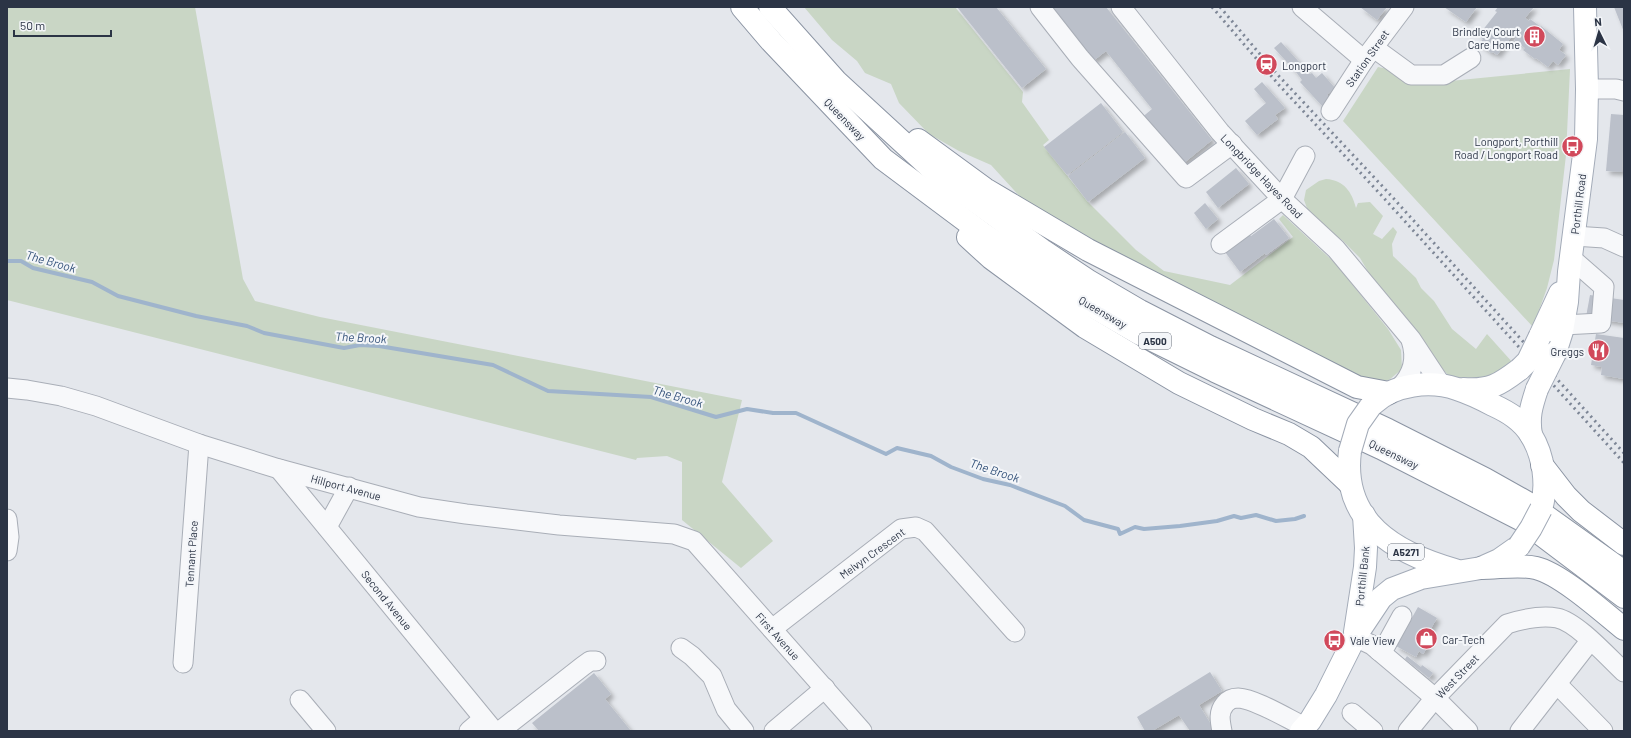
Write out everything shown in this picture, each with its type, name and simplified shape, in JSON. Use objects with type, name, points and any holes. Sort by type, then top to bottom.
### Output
[{"type":"main road","name":"Queensway","points":[[742,7],[771,41],[883,159],[982,233],[1071,294],[1140,334],[1215,371],[1381,448],[1522,520],[1624,597]]},
{"type":"main road","name":"Queensway","points":[[770,7],[836,81],[935,172],[1042,250],[1087,280],[1140,311],[1210,347],[1388,430],[1485,479],[1526,502],[1624,572]]},
{"type":"main road","name":"A5271","points":[[1586,7],[1587,89]]},
{"type":"main road","points":[[836,81],[985,189],[1088,250],[1357,387],[1394,391]]},
{"type":"main road","name":"Porthill Road","points":[[1532,435],[1529,421],[1531,408],[1537,389],[1555,353],[1563,325],[1567,302],[1570,265],[1586,139],[1587,89]]},
{"type":"main road","points":[[883,159],[991,258],[1085,327],[1179,383],[1253,419],[1288,434],[1311,447],[1349,483]]},
{"type":"main road","name":"Porthill Road","points":[[1449,387],[1476,390],[1490,388],[1502,383],[1528,361],[1570,265]]},
{"type":"main road","name":"A5271","points":[[1426,385],[1449,387],[1482,399],[1507,412],[1517,418],[1532,435],[1542,465],[1544,500],[1532,528],[1519,546],[1500,560],[1481,568],[1458,571],[1423,560],[1396,547],[1372,526],[1364,515],[1353,496],[1349,483],[1348,466],[1352,440],[1358,424],[1370,407],[1378,399],[1394,391],[1426,385]]},
{"type":"main road","points":[[1542,465],[1566,496],[1581,511],[1624,544]]},
{"type":"main road","name":"Porthill Bank","points":[[1355,637],[1365,567],[1366,548],[1364,515]]},
{"type":"main road","points":[[1481,568],[1536,568],[1549,573],[1574,589],[1624,629]]},
{"type":"main road","name":"Porthill Bank","points":[[1303,729],[1336,677],[1355,637],[1381,598],[1392,589],[1421,578],[1458,571]]},
{"type":"street","points":[[1040,7],[1080,58],[1186,178],[1232,144]]},
{"type":"street","name":"Longbridge Hayes Road","points":[[1121,7],[1220,132],[1282,199],[1336,249],[1411,338],[1449,387]]},
{"type":"street","points":[[1302,7],[1343,42],[1369,54],[1404,63],[1411,75],[1444,75],[1471,58]]},
{"type":"street","name":"Station Street","points":[[1331,111],[1369,54],[1404,7]]},
{"type":"street","points":[[1587,89],[1616,89],[1624,91]]},
{"type":"street","points":[[1221,244],[1282,199],[1305,156]]},
{"type":"street","points":[[1574,236],[1604,238],[1624,247]]},
{"type":"street","points":[[1563,325],[1601,323],[1604,287],[1570,265]]},
{"type":"street","points":[[1394,391],[1406,381],[1412,371],[1414,349],[1411,338]]},
{"type":"street","name":"Hillport Avenue","points":[[7,388],[61,396],[96,406],[199,444],[279,469],[419,507],[559,525],[674,534],[694,541]]},
{"type":"street","name":"Tennant Place","points":[[183,664],[199,444]]},
{"type":"street","name":"Second Avenue","points":[[279,469],[327,527],[482,727]]},
{"type":"street","points":[[327,527],[349,488]]},
{"type":"street","points":[[7,519],[9,537],[7,551]]},
{"type":"street","name":"Melvyn Crescent","points":[[772,629],[901,529],[916,527],[925,531],[1015,632]]},
{"type":"street","name":"First Avenue","points":[[694,541],[862,731]]},
{"type":"street","points":[[1379,651],[1386,645],[1402,616]]},
{"type":"street","name":"West Street","points":[[1408,731],[1435,698],[1458,665],[1507,624],[1540,617],[1557,618],[1575,626],[1590,640]]},
{"type":"street","points":[[1355,637],[1372,645],[1435,698],[1468,731]]},
{"type":"street","points":[[1520,731],[1590,640],[1624,672]]},
{"type":"street","points":[[681,648],[692,656],[712,676],[726,709],[744,731]]},
{"type":"street","points":[[500,731],[583,666],[590,661],[596,661]]},
{"type":"street","points":[[1557,684],[1603,731]]},
{"type":"street","points":[[774,731],[825,688]]},
{"type":"street","points":[[1222,731],[1220,720],[1221,709],[1228,700],[1237,698],[1247,699],[1303,729]]},
{"type":"street","points":[[300,700],[326,731]]},
{"type":"street","points":[[1352,713],[1373,731]]},
{"type":"green space","points":[[7,7],[195,7],[243,279],[255,301],[320,317],[742,400],[722,482],[773,541],[741,568],[682,520],[682,462],[667,456],[637,458],[636,460],[7,300]]},
{"type":"green space","points":[[804,7],[955,7],[1023,92],[1022,102],[1049,140],[1043,145],[1088,202],[1136,250],[1164,271],[1230,285],[1293,237],[1279,219],[1283,215],[1335,263],[1388,329],[1401,350],[1402,369],[1389,380],[1362,383],[1148,272],[1024,201],[991,165],[959,151],[929,134],[899,103],[891,84],[865,73],[857,61],[832,40]]},
{"type":"green space","points":[[1378,67],[1398,71],[1420,84],[1570,69],[1566,155],[1554,260],[1547,288],[1533,327],[1343,121]]},
{"type":"green space","points":[[1326,179],[1342,184],[1352,197],[1356,208],[1358,203],[1370,202],[1383,216],[1373,234],[1382,239],[1393,227],[1397,232],[1392,244],[1393,256],[1416,278],[1421,288],[1434,301],[1452,329],[1476,349],[1487,334],[1513,363],[1491,377],[1472,381],[1449,376],[1373,280],[1360,258],[1342,240],[1322,227],[1308,211],[1304,200],[1306,190],[1319,181]]},
{"type":"building","points":[[957,7],[996,7],[1046,69],[1022,88]]},
{"type":"building","points":[[1050,7],[1106,7],[1212,140],[1179,167],[1140,119],[1152,109],[1106,51],[1093,61]]},
{"type":"building","points":[[1360,7],[1387,7],[1377,20]]},
{"type":"building","points":[[1444,7],[1477,7],[1466,22]]},
{"type":"building","name":"Brindley Court Care Home","points":[[1498,7],[1534,7],[1525,18],[1529,21],[1530,19],[1541,26],[1563,44],[1559,50],[1566,55],[1558,65],[1553,61],[1548,67],[1536,58],[1535,59],[1523,50],[1525,48],[1514,40],[1516,38],[1513,35],[1497,55],[1493,52],[1491,53],[1479,44],[1483,39],[1478,36],[1497,12],[1495,11]]},
{"type":"building","points":[[1614,7],[1624,7],[1624,32]]},
{"type":"building","points":[[1281,42],[1310,74],[1312,73],[1316,78],[1322,73],[1335,88],[1327,95],[1331,99],[1323,107],[1300,82],[1302,80],[1296,72],[1274,48]]},
{"type":"building","points":[[1262,82],[1285,108],[1275,115],[1278,119],[1257,135],[1245,121],[1266,103],[1254,89]]},
{"type":"building","points":[[1101,103],[1123,132],[1067,175],[1044,147]]},
{"type":"building","points":[[1611,114],[1624,115],[1622,172],[1606,171]]},
{"type":"building","points":[[1125,132],[1145,158],[1088,202],[1068,176]]},
{"type":"building","points":[[1236,168],[1249,184],[1218,208],[1206,192]]},
{"type":"building","points":[[1205,203],[1218,219],[1206,229],[1194,213]]},
{"type":"building","points":[[1274,219],[1289,238],[1266,255],[1265,253],[1240,272],[1225,252],[1249,234],[1251,236]]},
{"type":"building","points":[[1590,295],[1624,300],[1624,323],[1586,317]]},
{"type":"building","points":[[1596,334],[1624,338],[1624,379],[1601,375],[1602,367],[1591,365]]},
{"type":"building","name":"Car-Tech","points":[[1418,607],[1437,618],[1423,642],[1429,645],[1423,654],[1419,651],[1416,657],[1396,646]]},
{"type":"building","points":[[1407,656],[1421,667],[1422,665],[1433,673],[1429,678],[1405,659]]},
{"type":"building","points":[[1210,672],[1222,691],[1199,705],[1215,731],[1190,731],[1179,715],[1152,731],[1145,731],[1137,717]]},
{"type":"building","points":[[594,673],[611,694],[605,699],[631,731],[539,731],[532,723]]},
{"type":"waterway","name":"The Brook","points":[[7,261],[21,261],[33,268],[92,282],[118,296],[196,316],[247,326],[264,333],[344,348],[360,345],[379,346],[493,365],[548,391],[651,397],[716,417],[747,409],[773,413],[796,413],[886,454],[897,448],[931,456],[951,467],[983,479],[1010,485],[1065,506],[1084,520],[1118,529],[1120,534],[1135,527],[1144,529],[1180,526],[1217,521],[1234,516],[1241,518],[1256,515],[1276,521],[1295,519],[1304,516]]},
{"type":"railway","points":[[1212,7],[1279,85],[1382,196],[1624,463]]},
{"type":"railway","points":[[1220,7],[1276,73],[1385,189],[1624,453]]},
{"type":"place","name":"Brindley Court Care Home","points":[[1535,37]]},
{"type":"place","name":"Longport","points":[[1267,65]]},
{"type":"place","name":"Longport, Porthill Road / Longport Road","points":[[1573,147]]},
{"type":"place","name":"Greggs","points":[[1599,351]]},
{"type":"place","name":"Car-Tech","points":[[1427,639]]},
{"type":"place","name":"Vale View","points":[[1334,640]]}]
